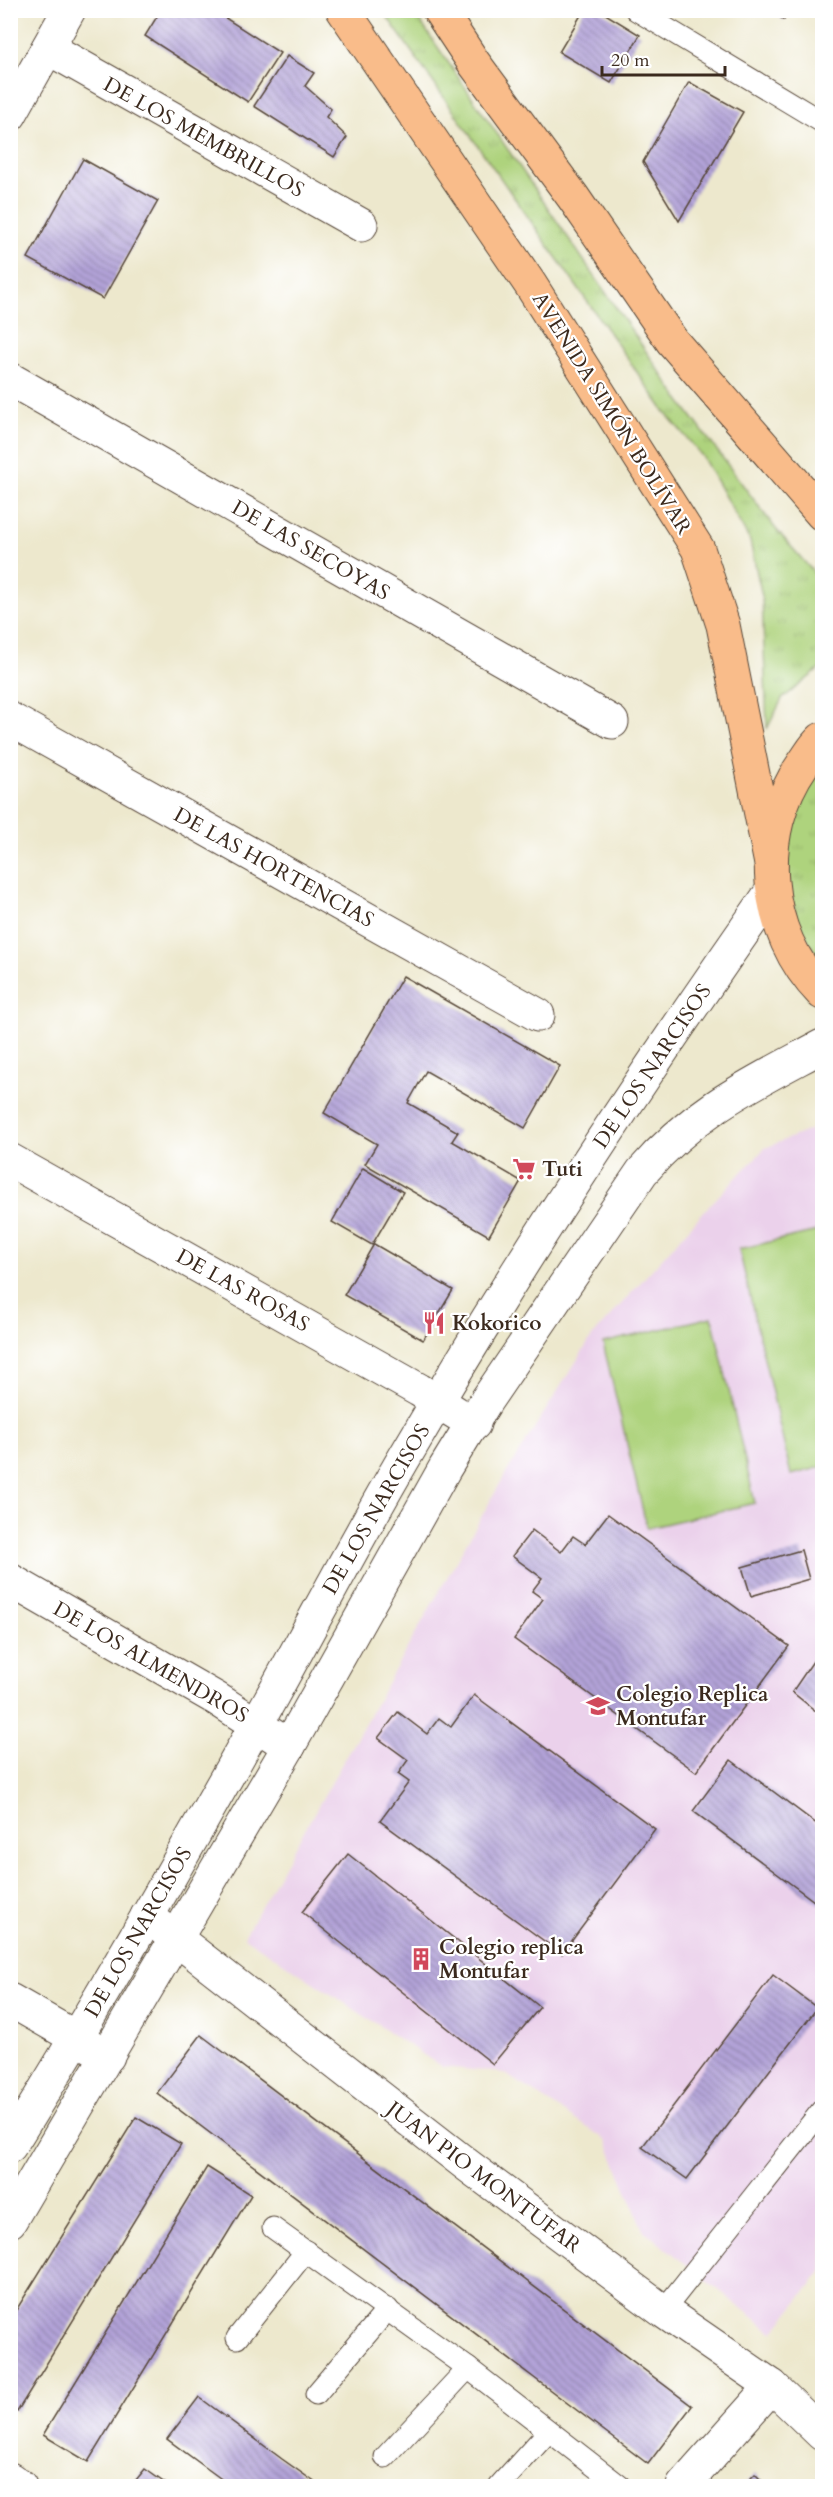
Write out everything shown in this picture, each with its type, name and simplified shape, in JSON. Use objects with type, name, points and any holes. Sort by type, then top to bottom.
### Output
[{"type":"highway","name":"AVENIDA SIMÓN BOLÍVAR","points":[[343,10],[530,284],[698,549],[723,625],[745,724],[780,923],[793,954],[822,993]]},
{"type":"highway","points":[[439,10],[474,63],[573,197],[672,341],[822,514]]},
{"type":"highway","name":"AVENIDA SIMÓN BOLÍVAR","points":[[771,877],[776,820],[793,779],[822,739]]},
{"type":"street","points":[[10,115],[69,10]]},
{"type":"street","name":"DE LOS MEMBRILLOS","points":[[48,48],[361,225]]},
{"type":"street","name":"DE LAS SECOYAS","points":[[10,379],[612,722]]},
{"type":"street","name":"DE LAS HORTENCIAS","points":[[10,719],[538,1015]]},
{"type":"street","name":"DE LOS NARCISOS","points":[[10,2146],[77,2040],[257,1724],[357,1540],[438,1401],[771,877]]},
{"type":"street","name":"DE LOS NARCISOS","points":[[10,2221],[289,1746],[486,1401],[635,1182],[666,1144],[715,1105],[822,1046]]},
{"type":"street","name":"DE LAS ROSAS","points":[[10,1160],[438,1401],[474,1424]]},
{"type":"street","name":"DE LOS ALMENDROS","points":[[10,1580],[257,1724],[289,1746]]},
{"type":"street","name":"JUAN PIO MONTUFAR","points":[[147,1916],[467,2165],[663,2311],[772,2386],[822,2434]]},
{"type":"street","points":[[10,2000],[108,2056]]},
{"type":"street","points":[[683,2487],[772,2386]]},
{"type":"street","points":[[10,2479],[20,2487]]},
{"type":"lane","points":[[636,10],[822,122]]},
{"type":"lane","points":[[663,2311],[822,2110]]},
{"type":"lane","points":[[273,2228],[468,2368],[620,2487]]},
{"type":"lane","points":[[237,2338],[306,2251]]},
{"type":"lane","points":[[316,2394],[388,2309]]},
{"type":"lane","points":[[385,2457],[468,2368]]},
{"type":"lane","points":[[499,2487],[548,2432]]},
{"type":"shaded area","name":"Colegio Replica Montufar","points":[[814,1128],[822,1129],[822,2271],[773,2333],[643,2230],[606,2140],[504,2073],[442,2067],[244,1937],[505,1475],[591,1338],[706,1209],[765,1148]]},
{"type":"green space","points":[[383,11],[413,11],[680,401],[775,528],[822,582],[822,667],[782,699],[767,729],[762,596],[750,541],[702,456],[665,412]]},
{"type":"green space","points":[[822,755],[822,966],[795,916],[785,861],[795,805]]},
{"type":"green space","points":[[822,1230],[822,1467],[791,1475],[739,1249]]},
{"type":"green space","points":[[712,1317],[755,1503],[647,1528],[603,1343]]},
{"type":"building","points":[[161,10],[213,10],[280,53],[248,102],[145,36]]},
{"type":"building","points":[[584,10],[599,10],[640,35],[611,83],[559,52]]},
{"type":"building","points":[[769,10],[789,10],[784,20]]},
{"type":"building","points":[[287,56],[314,73],[305,86],[331,109],[326,117],[347,137],[334,157],[254,106]]},
{"type":"building","points":[[689,82],[743,112],[679,221],[643,162]]},
{"type":"building","points":[[83,159],[158,201],[103,299],[28,258]]},
{"type":"building","points":[[403,976],[560,1066],[525,1128],[426,1071],[408,1103],[458,1132],[452,1141],[521,1181],[489,1236],[365,1164],[377,1144],[324,1113]]},
{"type":"building","points":[[363,1168],[403,1192],[372,1245],[332,1222]]},
{"type":"building","points":[[374,1244],[453,1290],[423,1340],[344,1295]]},
{"type":"building","points":[[608,1514],[789,1646],[696,1772],[514,1639],[543,1599],[532,1591],[542,1578],[512,1556],[532,1530],[561,1552],[573,1536],[585,1544]]},
{"type":"building","points":[[801,1550],[809,1579],[751,1596],[742,1567]]},
{"type":"building","points":[[822,1648],[822,1716],[792,1692]]},
{"type":"building","points":[[474,1695],[655,1829],[562,1954],[380,1821],[409,1782],[398,1774],[408,1760],[378,1738],[398,1712],[427,1734],[439,1718],[451,1727]]},
{"type":"building","points":[[731,1760],[822,1828],[822,1907],[693,1811]]},
{"type":"building","name":"Colegio replica Montufar","points":[[348,1854],[540,2007],[493,2064],[302,1912]]},
{"type":"building","points":[[773,1975],[817,2008],[687,2179],[642,2147]]},
{"type":"building","points":[[201,2035],[692,2406],[648,2464],[157,2093]]},
{"type":"building","points":[[136,2117],[181,2144],[17,2412],[10,2408],[10,2320]]},
{"type":"building","points":[[207,2167],[251,2195],[88,2462],[43,2435]]},
{"type":"building","points":[[199,2397],[320,2486],[231,2486],[209,2470],[167,2439]]},
{"type":"building","points":[[145,2469],[169,2486],[131,2486]]},
{"type":"building","points":[[755,2474],[767,2486],[743,2486]]},
{"type":"place","name":"Tuti","points":[[524,1169]]},
{"type":"place","name":"Kokorico","points":[[434,1323]]},
{"type":"place","name":"Colegio Replica Montufar","points":[[598,1706]]},
{"type":"place","name":"Colegio replica Montufar","points":[[421,1959]]}]
